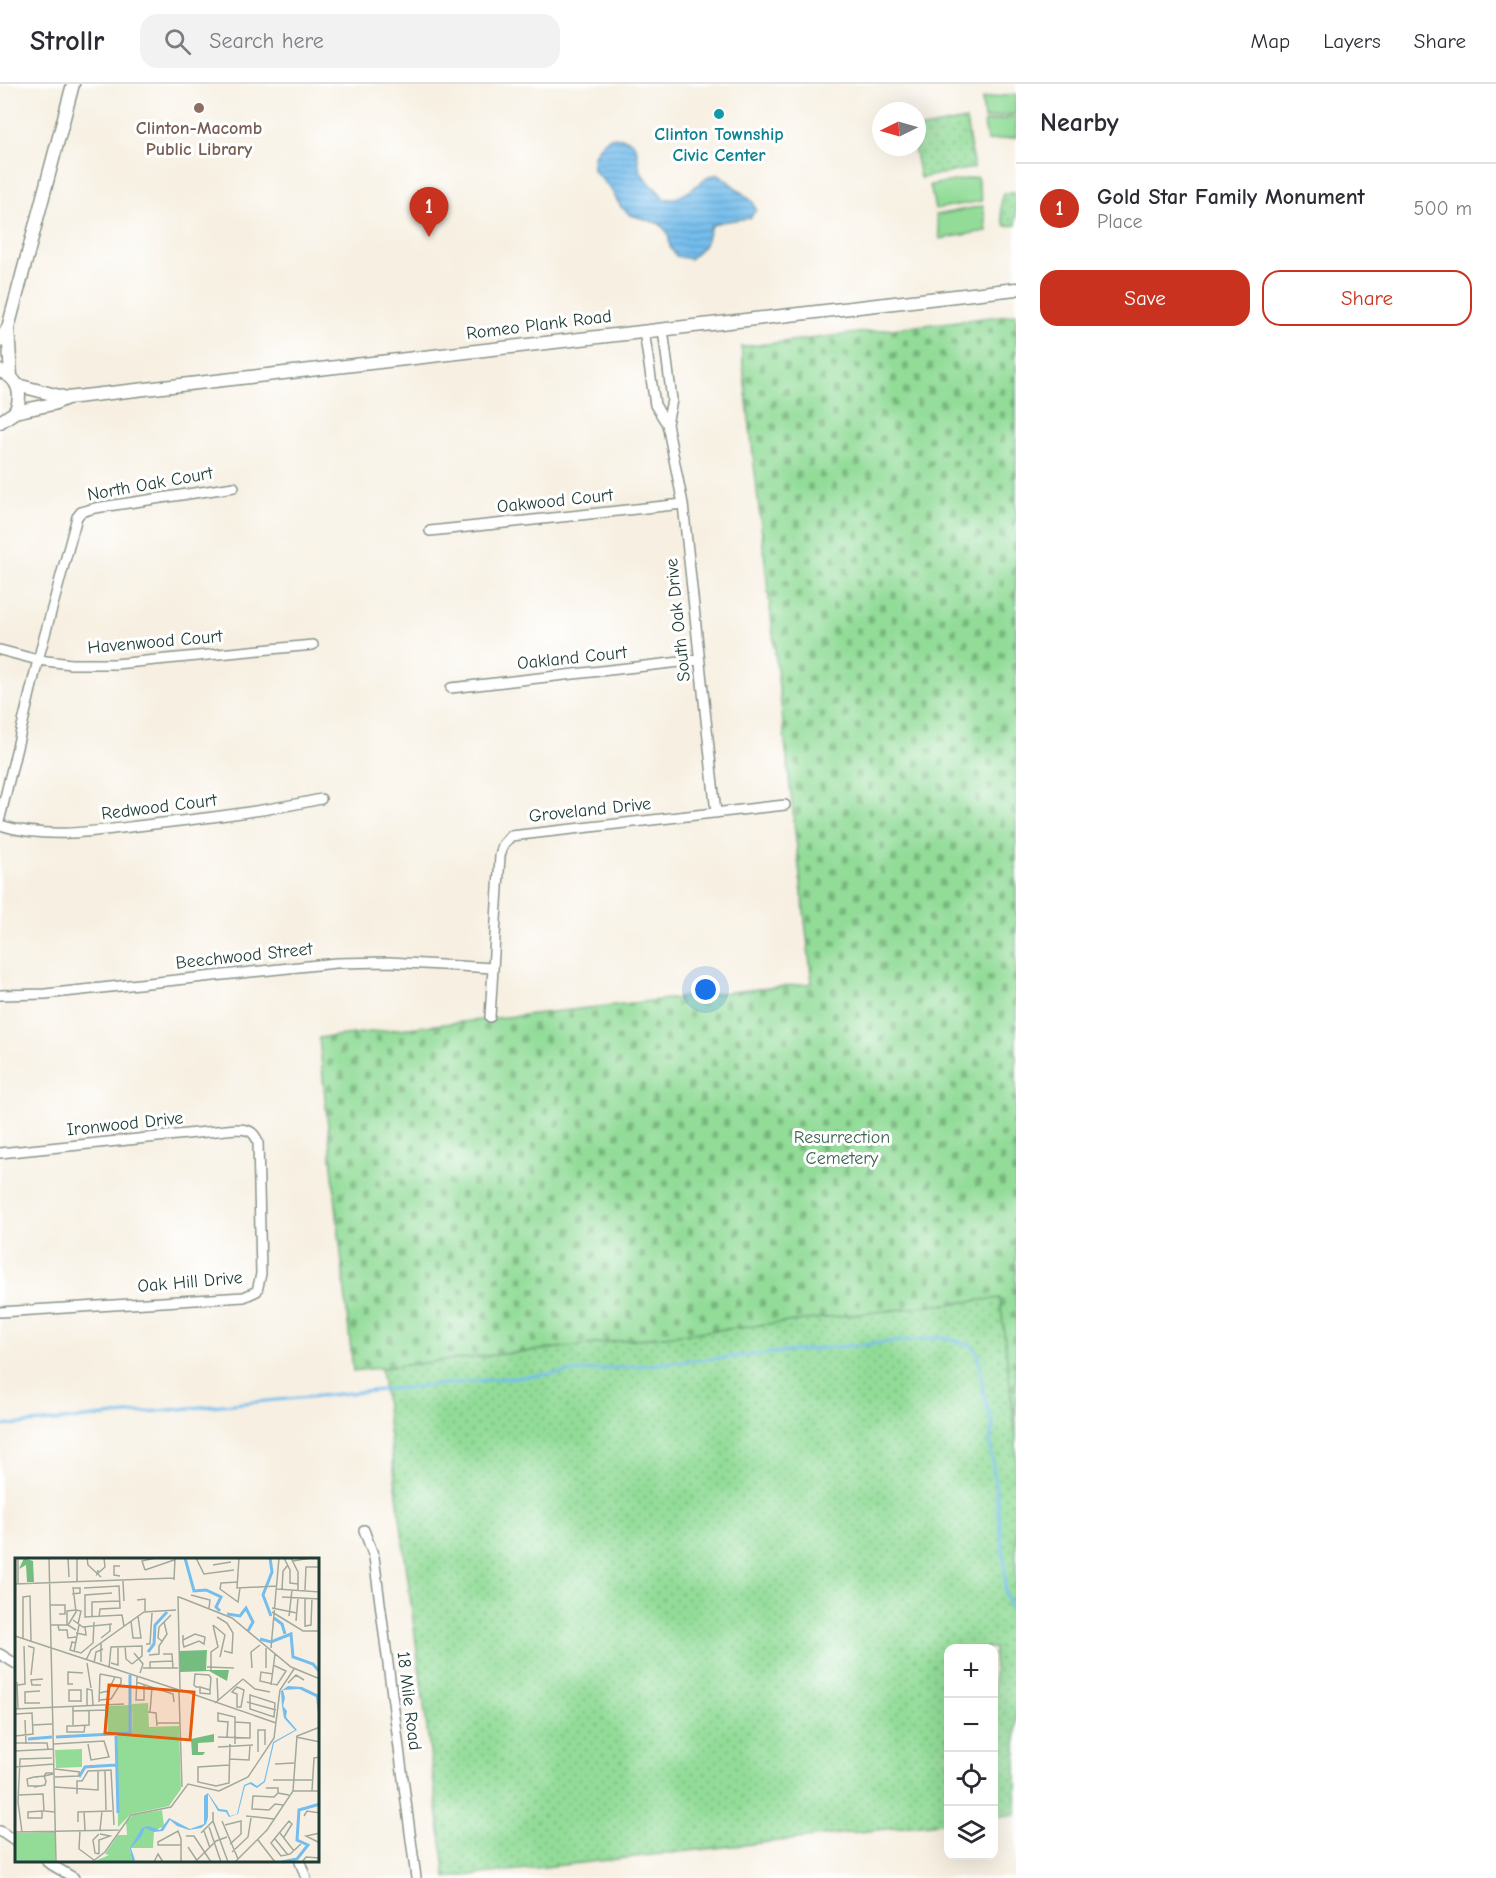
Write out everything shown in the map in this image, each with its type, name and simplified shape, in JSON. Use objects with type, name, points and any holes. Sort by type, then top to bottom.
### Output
[{"type":"street","points":[[0,422],[15,412],[19,403],[9,377],[8,328],[73,84]]},
{"type":"street","name":"Romeo Plank Road","points":[[15,412],[53,404],[66,398],[1016,289]]},
{"type":"street","points":[[0,341],[8,328]]},
{"type":"street","name":"South Oak Drive","points":[[663,329],[672,400],[667,424]]},
{"type":"street","name":"South Oak Drive","points":[[644,331],[655,405],[667,424],[683,504],[716,813]]},
{"type":"street","name":"Romeo Plank Road","points":[[9,377],[66,398]]},
{"type":"street","name":"North Oak Court","points":[[38,660],[75,522],[81,512],[234,487]]},
{"type":"street","name":"Oakwood Court","points":[[430,531],[683,504]]},
{"type":"street","name":"Havenwood Court","points":[[0,650],[38,660],[71,664],[115,664],[313,645]]},
{"type":"street","points":[[0,818],[38,660]]},
{"type":"street","name":"Oakland Court","points":[[451,688],[698,660]]},
{"type":"street","name":"Redwood Court","points":[[0,825],[23,832],[48,834],[86,832],[282,808],[321,799]]},
{"type":"street","name":"Groveland Drive","points":[[490,1017],[500,856],[503,845],[511,836],[785,806]]},
{"type":"street","name":"Beechwood Street","points":[[0,995],[45,994],[336,963],[389,962],[493,968]]},
{"type":"street","name":"Ironwood Drive","points":[[0,1153],[237,1129],[254,1132]]},
{"type":"street","name":"Oak Hill Drive","points":[[0,1312],[244,1297],[254,1293],[259,1286],[261,1274],[258,1142],[254,1132]]},
{"type":"street","name":"18 Mile Road","points":[[364,1530],[374,1557],[416,1878]]},
{"type":"street","points":[[0,1654],[15,1663]]},
{"type":"street","points":[[0,1831],[15,1841]]},
{"type":"street","points":[[48,1863],[61,1875],[74,1878]]},
{"type":"street","points":[[300,1863],[306,1878]]},
{"type":"green space","points":[[1016,94],[1016,114],[984,119],[982,99]]},
{"type":"green space","points":[[1016,117],[1016,137],[987,141],[984,122]]},
{"type":"green space","points":[[966,120],[974,168],[920,178],[916,156],[926,156],[926,127]]},
{"type":"green space","points":[[977,177],[982,201],[935,209],[930,185]]},
{"type":"green space","points":[[1016,192],[1016,225],[1006,226],[1001,210],[1003,193]]},
{"type":"green space","points":[[983,206],[987,231],[940,239],[936,215]]},
{"type":"green space","name":"Resurrection Cemetery","points":[[1016,314],[1016,1436],[1000,1298],[353,1371],[319,1038],[812,983],[741,347]]},
{"type":"green space","points":[[1000,1298],[1016,1436],[1016,1814],[998,1816],[998,1644],[944,1644],[944,1822],[446,1878],[381,1368]]},
{"type":"water","points":[[610,137],[630,140],[634,144],[642,174],[664,199],[689,192],[706,179],[719,174],[753,202],[756,210],[750,218],[720,222],[711,226],[705,245],[690,259],[676,256],[670,247],[668,233],[660,224],[631,215],[621,207],[610,188],[593,170],[596,151]]},
{"type":"waterway","points":[[0,1426],[943,1337],[972,1346],[978,1354],[984,1396],[993,1425],[990,1440],[1005,1567],[1005,1593],[1016,1622]]},
{"type":"place","name":"Clinton-Macomb Public Library","points":[[199,108]]},
{"type":"place","name":"Clinton Township Civic Center","points":[[719,114]]},
{"type":"place","name":"Gold Star Family Monument","points":[[429,237]]}]
